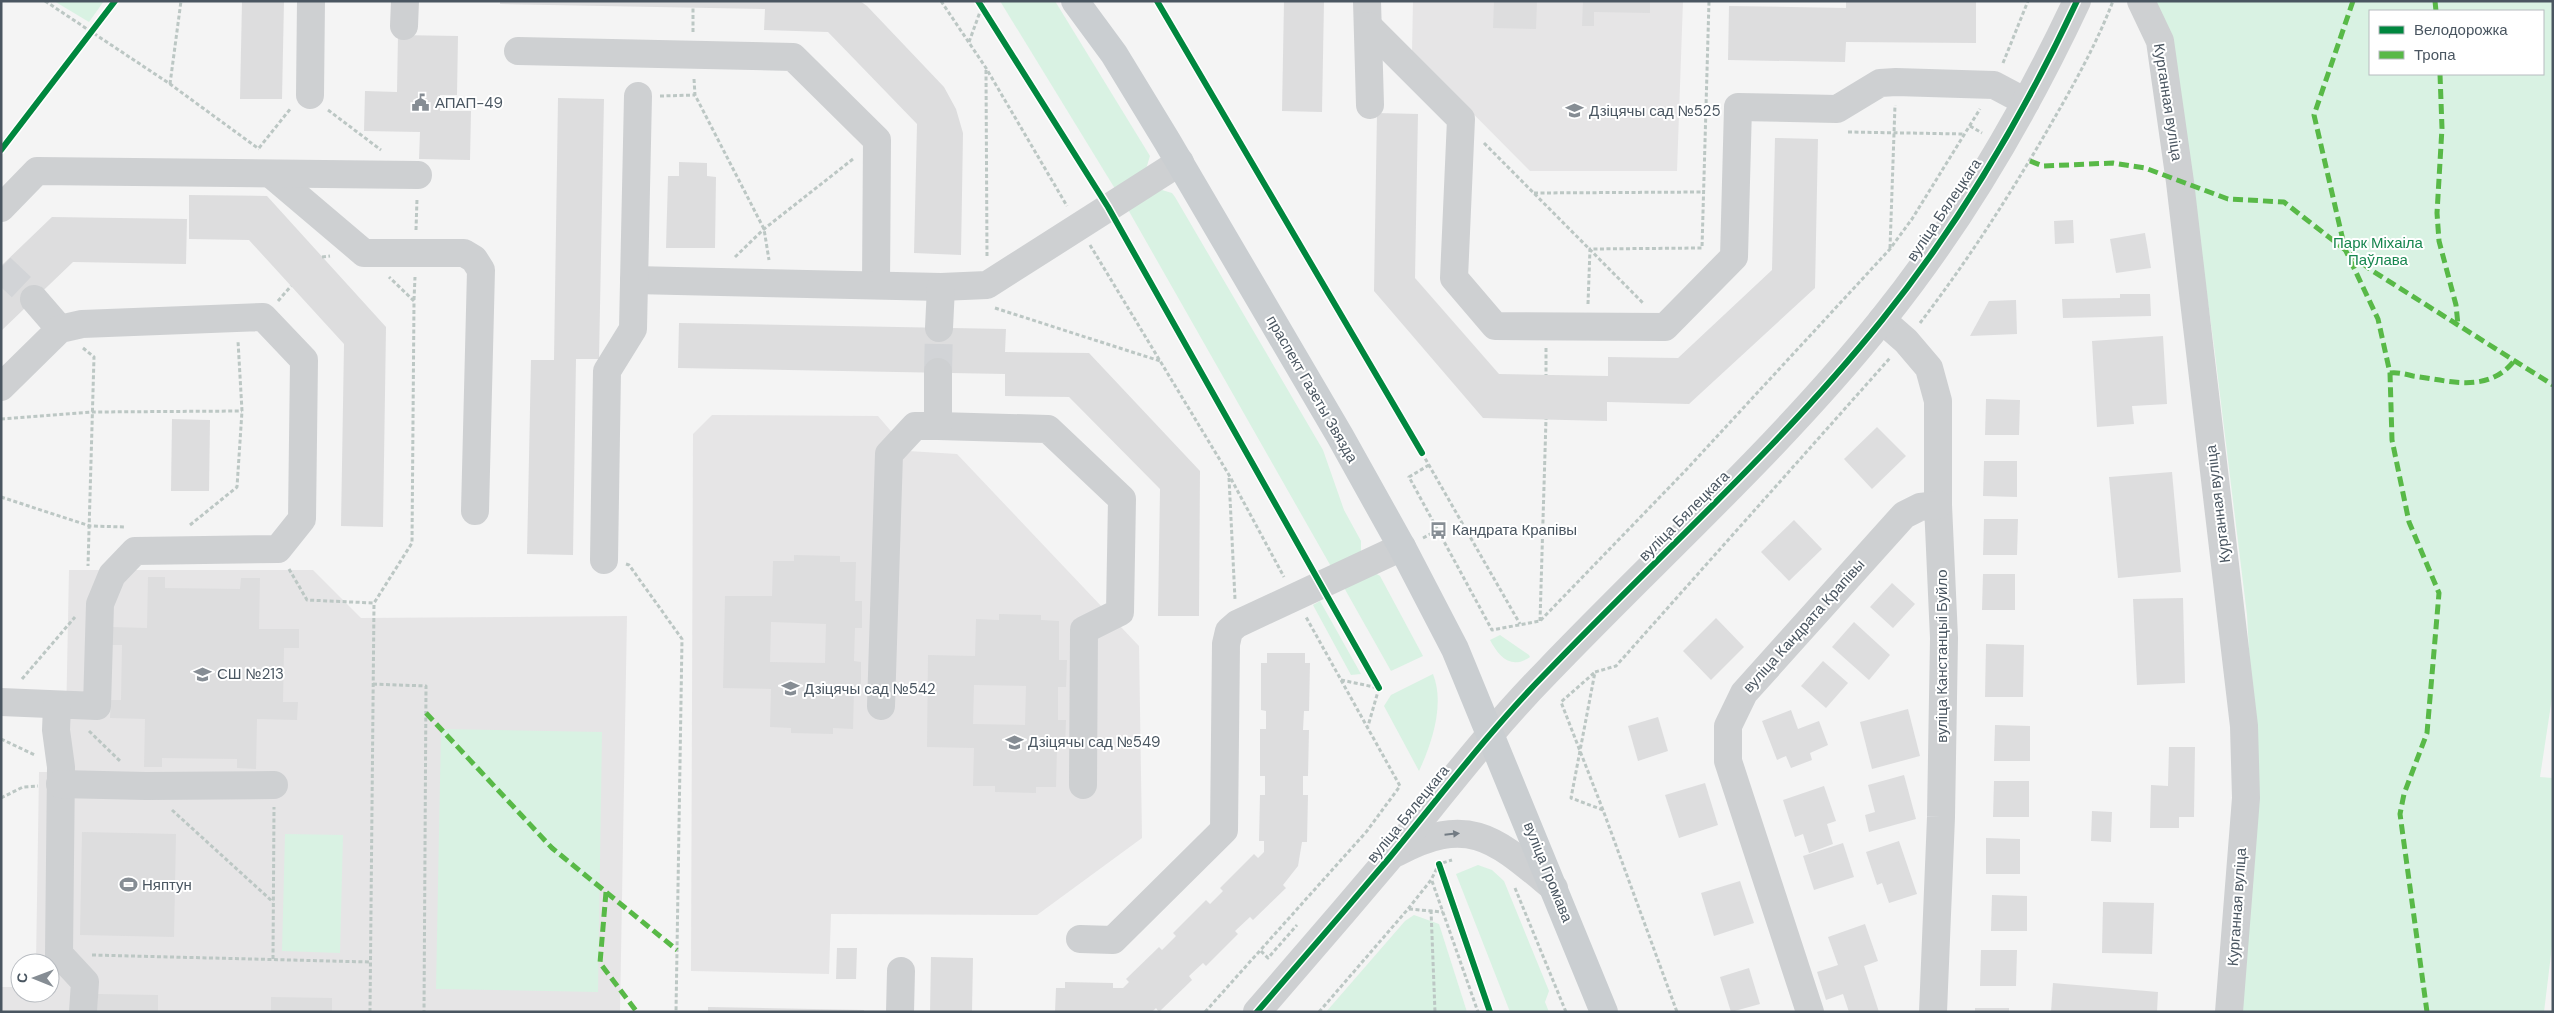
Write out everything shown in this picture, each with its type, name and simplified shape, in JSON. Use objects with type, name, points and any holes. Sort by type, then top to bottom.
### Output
[{"type":"main road","name":"праспект Газеты Звязда","points":[[1075,1],[1114,54]]},
{"type":"main road","name":"праспект Газеты Звязда","points":[[1087,1],[1114,54],[1180,162],[1402,547],[1455,649],[1491,733]]},
{"type":"main road","name":"вуліца Громава","points":[[1491,733],[1604,1012]]},
{"type":"street","points":[[310,95],[311,1]]},
{"type":"street","name":"вуліца Бялецкага","points":[[1257,1012],[1382,847],[1491,733],[1545,673],[1782,436],[1882,320],[1953,222],[2026,102],[2077,1]]},
{"type":"street","name":"Курганная вуліца","points":[[2142,1],[2160,41],[2179,172],[2244,726],[2246,798],[2229,1012]]},
{"type":"street","points":[[1368,14],[1461,119],[1454,278],[1495,326],[1587,328],[1665,326],[1734,257],[1738,108],[1837,109],[1880,83],[1896,82],[1994,85],[2026,102]]},
{"type":"street","points":[[1368,14],[1370,105]]},
{"type":"street","points":[[518,51],[793,57],[877,140],[876,285]]},
{"type":"street","points":[[604,560],[607,371],[633,329],[638,96]]},
{"type":"street","points":[[634,280],[941,287],[990,296],[1079,226],[1180,162]]},
{"type":"street","points":[[1,208],[37,171],[418,174]]},
{"type":"street","points":[[272,174],[364,253],[464,253],[474,259],[481,270],[475,512]]},
{"type":"street","points":[[939,328],[941,287]]},
{"type":"street","points":[[34,299],[60,329]]},
{"type":"street","points":[[1,387],[60,329],[82,324],[264,317],[304,360],[302,519],[278,549],[135,551],[112,575],[100,604],[98,706],[57,706],[2,702]]},
{"type":"street","name":"вуліца Канстанцыі Буйло","points":[[1882,320],[1906,341],[1929,368],[1938,401],[1938,505],[1944,638],[1941,817],[1933,1012]]},
{"type":"street","points":[[938,372],[938,426]]},
{"type":"street","points":[[881,706],[889,454],[914,426],[1048,429],[1122,499],[1120,612],[1084,630],[1083,785]]},
{"type":"street","name":"вуліца Кандрата Крапівы","points":[[1810,1012],[1728,761],[1728,726],[1744,694],[1904,515],[1920,507],[1938,505]]},
{"type":"street","points":[[1080,939],[1113,940],[1224,830],[1226,644],[1229,631],[1236,624],[1296,598],[1402,547]]},
{"type":"street","points":[[57,706],[56,730],[61,775],[59,953]]},
{"type":"street","points":[[61,775],[146,786],[274,785]]},
{"type":"street","points":[[1382,847],[1454,833],[1477,835],[1504,849],[1554,888]]},
{"type":"street","points":[[60,955],[84,982],[83,1012]]},
{"type":"street","points":[[900,1012],[901,971]]},
{"type":"path","points":[[45,1],[93,31],[170,84],[259,149],[272,174]]},
{"type":"path","points":[[1,150],[115,1]]},
{"type":"path","points":[[170,84],[182,1]]},
{"type":"path","points":[[941,1],[986,68],[1228,475],[1400,786],[1367,831],[1205,1012]]},
{"type":"path","points":[[1590,249],[1702,248],[1709,1]]},
{"type":"path","points":[[1429,465],[1408,477],[1492,630],[1540,622],[1686,470],[1890,249],[1965,134],[1994,85],[2028,1]]},
{"type":"path","points":[[969,43],[981,3]]},
{"type":"path","points":[[981,3],[987,14]]},
{"type":"path","points":[[986,68],[990,296],[1161,361]]},
{"type":"path","points":[[1890,249],[1896,82]]},
{"type":"path","points":[[259,149],[301,95],[310,95]]},
{"type":"path","points":[[695,96],[764,229],[773,283]]},
{"type":"path","points":[[1461,119],[1665,326]]},
{"type":"path","points":[[1970,126],[1988,136]]},
{"type":"path","points":[[1846,132],[1965,134]]},
{"type":"path","points":[[708,282],[764,229],[877,140]]},
{"type":"path","points":[[1533,192],[1703,192]]},
{"type":"path","points":[[1587,328],[1590,249]]},
{"type":"path","points":[[364,253],[414,301],[412,543],[374,603],[370,1012]]},
{"type":"path","points":[[184,530],[237,487],[242,411],[236,318]]},
{"type":"path","points":[[60,329],[94,357],[88,574]]},
{"type":"path","points":[[1,419],[93,412],[242,411]]},
{"type":"path","points":[[1540,622],[1546,419]]},
{"type":"path","points":[[1422,453],[1520,624]]},
{"type":"path","points":[[1228,475],[1236,624]]},
{"type":"path","points":[[1,497],[90,526],[128,528]]},
{"type":"path","points":[[278,549],[307,600],[374,603]]},
{"type":"path","points":[[604,560],[629,565],[682,639],[676,1012]]},
{"type":"path","points":[[2,702],[81,610]]},
{"type":"path","points":[[1616,666],[1595,672],[1561,702],[1677,1012]]},
{"type":"path","points":[[1595,672],[1571,798],[1603,810]]},
{"type":"path","points":[[1341,680],[1379,688]]},
{"type":"path","points":[[1368,727],[1379,688],[1374,680]]},
{"type":"path","points":[[373,684],[426,686],[424,1012]]},
{"type":"path","points":[[86,707],[85,727],[146,786],[273,902]]},
{"type":"path","points":[[1,739],[61,775]]},
{"type":"path","points":[[1,798],[23,787],[61,775]]},
{"type":"path","points":[[273,959],[274,785]]},
{"type":"path","points":[[1367,831],[1382,847]]},
{"type":"path","points":[[1319,1012],[1432,880],[1439,864],[1455,859]]},
{"type":"path","points":[[1439,864],[1442,874]]},
{"type":"path","points":[[1432,880],[1478,1012]]},
{"type":"path","points":[[1513,885],[1566,1012]]},
{"type":"path","points":[[1408,909],[1443,912]]},
{"type":"path","points":[[1431,910],[1435,1012]]},
{"type":"path","points":[[1261,951],[1268,958]]},
{"type":"path","points":[[60,954],[370,962]]},
{"type":"shaded area","name":"Дзіцячы сад №525","points":[[1413,1],[1683,1],[1677,171],[1530,171],[1412,52]]},
{"type":"shaded area","points":[[712,415],[878,416],[908,451],[957,454],[1139,646],[1142,838],[1037,915],[831,914],[829,974],[691,971],[693,434]]},
{"type":"shaded area","points":[[69,570],[313,570],[361,618],[627,616],[620,1012],[1,1012],[1,987],[10,987],[10,1003],[60,1003],[60,953],[36,953],[39,772],[65,772]]},
{"type":"green space","points":[[54,1],[104,1],[89,22]]},
{"type":"green space","points":[[1000,1],[1055,1],[1150,156],[1146,169],[1117,192]]},
{"type":"green space","name":"Парк Міхаіла Паўлава","points":[[2151,1],[2553,1],[2553,691],[2540,777],[2553,778],[2553,938],[2544,1012],[2241,1012],[2253,721],[2247,615],[2214,346],[2180,99]]},
{"type":"green space","points":[[1162,190],[1172,193],[1175,197],[1323,450],[1344,510],[1361,541],[1361,551],[1333,570],[1126,206]]},
{"type":"green space","points":[[1375,573],[1380,576],[1423,656],[1391,671],[1342,584]]},
{"type":"green space","points":[[1320,601],[1361,674],[1351,675],[1313,605]]},
{"type":"green space","points":[[1500,635],[1530,657],[1517,662],[1506,660],[1497,652],[1490,640]]},
{"type":"green space","points":[[1433,674],[1438,698],[1437,710],[1432,736],[1419,771],[1384,706],[1391,695]]},
{"type":"green space","points":[[441,729],[602,732],[598,992],[436,989]]},
{"type":"green space","points":[[285,834],[343,835],[340,953],[282,951]]},
{"type":"green space","points":[[1478,865],[1492,870],[1504,881],[1549,991],[1545,1002],[1549,1012],[1510,1012],[1456,874]]},
{"type":"green space","points":[[1414,915],[1439,924],[1467,1012],[1326,1012],[1405,921]]},
{"type":"building","points":[[242,1],[284,1],[282,99],[240,99]]},
{"type":"building","points":[[500,1],[860,1],[867,6],[944,87],[956,109],[963,133],[961,255],[914,253],[917,124],[828,32],[764,30],[765,9],[500,4]]},
{"type":"building","points":[[1284,1],[1324,1],[1322,112],[1282,111]]},
{"type":"building","points":[[1494,1],[1537,1],[1536,29],[1493,28]]},
{"type":"building","points":[[1583,1],[1650,1],[1650,13],[1594,12],[1594,26],[1582,26]]},
{"type":"building","points":[[1846,1],[1976,1],[1976,43],[1846,42],[1845,62],[1728,60],[1729,6],[1846,8]]},
{"type":"building","points":[[398,35],[458,36],[457,95],[440,95],[440,111],[471,111],[470,160],[419,159],[420,132],[364,131],[365,91],[397,92]]},
{"type":"building","points":[[558,98],[604,99],[599,359],[576,359],[573,555],[527,554],[531,360],[554,360]]},
{"type":"building","points":[[1377,113],[1418,114],[1415,278],[1499,374],[1608,376],[1608,357],[1678,358],[1772,270],[1775,138],[1818,139],[1815,288],[1689,404],[1607,402],[1607,421],[1483,418],[1374,291]]},
{"type":"building","points":[[679,162],[707,163],[707,176],[716,177],[715,248],[666,248],[668,176],[679,176]]},
{"type":"building","points":[[189,195],[267,196],[386,327],[383,527],[341,526],[344,344],[249,240],[189,239]]},
{"type":"building","points":[[52,217],[187,219],[186,264],[73,262],[1,331],[1,266]]},
{"type":"building","points":[[2073,220],[2074,243],[2055,244],[2054,221]]},
{"type":"building","points":[[2145,233],[2151,268],[2116,273],[2110,239]]},
{"type":"building","points":[[2120,294],[2150,294],[2151,316],[2063,318],[2062,299],[2120,298]]},
{"type":"building","points":[[2016,300],[2017,334],[1970,336],[1989,301]]},
{"type":"building","points":[[679,323],[1006,329],[1005,352],[1089,353],[1200,471],[1199,616],[1158,616],[1160,489],[1069,397],[1005,396],[1005,374],[678,368]]},
{"type":"building","points":[[2163,336],[2167,404],[2132,406],[2134,424],[2097,427],[2092,341]]},
{"type":"building","points":[[1986,399],[2020,400],[2019,435],[1985,435]]},
{"type":"building","points":[[172,419],[210,420],[209,491],[171,491]]},
{"type":"building","points":[[1877,427],[1906,456],[1872,489],[1844,459]]},
{"type":"building","points":[[1984,461],[2017,461],[2017,497],[1983,496]]},
{"type":"building","points":[[2172,472],[2181,572],[2118,578],[2109,477]]},
{"type":"building","points":[[1984,519],[2018,519],[2017,555],[1983,555]]},
{"type":"building","points":[[1794,520],[1822,549],[1789,581],[1761,552]]},
{"type":"building","points":[[794,555],[840,556],[840,562],[856,562],[855,601],[862,601],[862,628],[855,628],[854,661],[861,662],[861,690],[854,689],[853,729],[833,728],[833,734],[791,733],[791,728],[770,727],[771,689],[723,688],[725,596],[772,596],[773,561],[794,561]],"holes":[[[771,622],[826,624],[825,663],[770,662]]]},
{"type":"building","points":[[1983,574],[2015,574],[2015,610],[1982,610]]},
{"type":"building","name":"СШ №213","points":[[148,577],[165,577],[165,588],[240,589],[241,578],[260,578],[259,629],[299,629],[299,648],[284,648],[283,702],[298,702],[297,720],[257,719],[256,769],[237,768],[237,759],[162,758],[162,767],[144,767],[145,719],[110,718],[111,700],[121,700],[122,645],[112,645],[112,627],[147,628]]},
{"type":"building","points":[[1892,583],[1915,604],[1893,628],[1870,607]]},
{"type":"building","points":[[2183,598],[2185,683],[2137,685],[2133,599]]},
{"type":"building","points":[[999,614],[1041,615],[1041,620],[1059,621],[1059,660],[1067,660],[1066,687],[1058,687],[1058,720],[1066,720],[1065,747],[1057,747],[1056,787],[1036,787],[1036,793],[995,792],[995,786],[973,786],[974,748],[927,747],[928,655],[975,656],[976,619],[999,620]],"holes":[[[974,685],[1026,686],[1025,725],[973,724]]]},
{"type":"building","points":[[1716,618],[1744,647],[1711,680],[1683,651]]},
{"type":"building","points":[[1854,622],[1890,655],[1869,680],[1832,647]]},
{"type":"building","points":[[1986,644],[2024,645],[2023,697],[1985,697]]},
{"type":"building","points":[[1267,653],[1305,653],[1305,663],[1310,663],[1309,711],[1304,711],[1303,730],[1309,730],[1308,776],[1303,776],[1303,795],[1308,795],[1307,842],[1302,842],[1298,866],[1283,885],[1286,888],[1253,920],[1250,917],[1235,931],[1238,934],[1206,966],[1203,963],[1189,976],[1192,980],[1159,1012],[1156,1008],[1152,1012],[1055,1012],[1056,988],[1065,988],[1065,982],[1113,983],[1113,988],[1123,988],[1129,982],[1126,979],[1159,947],[1162,950],[1176,936],[1173,933],[1206,900],[1210,904],[1223,891],[1220,888],[1254,854],[1258,858],[1264,852],[1264,841],[1259,841],[1260,795],[1265,795],[1265,776],[1260,776],[1260,729],[1266,729],[1266,711],[1261,710],[1261,663],[1267,663]]},
{"type":"building","points":[[1823,661],[1848,683],[1826,708],[1801,686]]},
{"type":"building","points":[[1908,709],[1920,756],[1872,769],[1860,722]]},
{"type":"building","points":[[1791,710],[1798,729],[1819,721],[1828,745],[1810,753],[1812,760],[1791,768],[1786,756],[1777,760],[1762,721]]},
{"type":"building","points":[[1658,717],[1668,751],[1638,761],[1628,726]]},
{"type":"building","points":[[1995,725],[2030,726],[2030,761],[1994,761]]},
{"type":"building","points":[[2169,747],[2195,747],[2194,817],[2179,817],[2179,828],[2150,828],[2151,785],[2168,786]]},
{"type":"building","points":[[1904,775],[1916,819],[1869,832],[1865,815],[1875,812],[1868,785]]},
{"type":"building","points":[[1994,781],[2029,781],[2029,817],[1993,817]]},
{"type":"building","points":[[1705,783],[1718,825],[1679,838],[1665,795]]},
{"type":"building","points":[[1824,786],[1836,821],[1827,824],[1833,844],[1809,853],[1803,834],[1795,837],[1783,800]]},
{"type":"building","points":[[2092,811],[2112,812],[2111,842],[2091,841]]},
{"type":"building","name":"Няптун","points":[[82,832],[176,834],[174,937],[80,935]]},
{"type":"building","points":[[1986,838],[2020,839],[2020,874],[1986,874]]},
{"type":"building","points":[[1899,841],[1917,894],[1889,903],[1882,883],[1877,885],[1866,852]]},
{"type":"building","points":[[1843,843],[1854,877],[1814,890],[1803,856]]},
{"type":"building","points":[[1740,881],[1754,923],[1714,936],[1701,893]]},
{"type":"building","points":[[1992,895],[2027,896],[2027,931],[1991,931]]},
{"type":"building","points":[[2103,902],[2154,903],[2152,954],[2102,953]]},
{"type":"building","points":[[1865,924],[1878,961],[1864,966],[1879,1012],[1849,1012],[1843,994],[1826,1000],[1817,972],[1838,965],[1828,937]]},
{"type":"building","points":[[837,948],[857,948],[856,979],[836,979]]},
{"type":"building","points":[[1981,950],[2017,950],[2016,986],[1980,986]]},
{"type":"building","points":[[931,957],[973,958],[972,1012],[930,1012]]},
{"type":"building","points":[[1749,968],[1760,1004],[1731,1012],[1720,977]]},
{"type":"building","points":[[2053,983],[2158,992],[2157,1012],[2051,1012]]},
{"type":"building","points":[[98,994],[158,995],[158,1012],[97,1012]]},
{"type":"building","points":[[271,997],[332,998],[332,1012],[271,1012]]},
{"type":"building","points":[[708,1007],[864,1010],[864,1012],[708,1012]]},
{"type":"building","points":[[1975,1008],[2009,1008],[2009,1012],[1975,1012]]},
{"type":"tunnel","points":[[1,268],[34,299]]},
{"type":"tunnel","points":[[938,372],[939,328]]},
{"type":"marked path","points":[[2353,1],[2314,115],[2345,249],[2378,319],[2390,373],[2392,440],[2409,522],[2439,593],[2427,733],[2404,794],[2400,814],[2427,1012]]},
{"type":"marked path","points":[[2435,1],[2436,10]]},
{"type":"marked path","points":[[2440,75],[2442,128],[2437,213],[2439,241],[2456,305],[2458,325]]},
{"type":"marked path","points":[[2030,161],[2043,166],[2113,163],[2145,168],[2228,199],[2284,202],[2371,270],[2553,385]]},
{"type":"marked path","points":[[2390,373],[2468,383],[2493,378],[2504,371],[2515,360]]},
{"type":"marked path","points":[[426,713],[552,848],[677,950]]},
{"type":"marked path","points":[[606,892],[600,963],[637,1012]]},
{"type":"cycle path","points":[[1,150],[115,1]]},
{"type":"cycle path","points":[[978,1],[1108,207],[1379,688]]},
{"type":"cycle path","points":[[1157,1],[1422,453]]},
{"type":"cycle path","points":[[1257,1012],[1526,694],[1589,628],[1761,456],[1843,367],[1882,320],[1938,245],[1989,167],[2035,85],[2077,1]]},
{"type":"cycle path","points":[[1439,864],[1490,1012]]},
{"type":"place","name":"АПАП-49","points":[[421,103]]},
{"type":"place","name":"Дзіцячы сад №525","points":[[1575,111]]},
{"type":"place","name":"Кандрата Крапівы","points":[[1438,530]]},
{"type":"place","name":"СШ №213","points":[[203,674]]},
{"type":"place","name":"Дзіцячы сад №542","points":[[790,689]]},
{"type":"place","name":"Дзіцячы сад №549","points":[[1014,742]]},
{"type":"place","name":"Няптун","points":[[128,885]]}]
